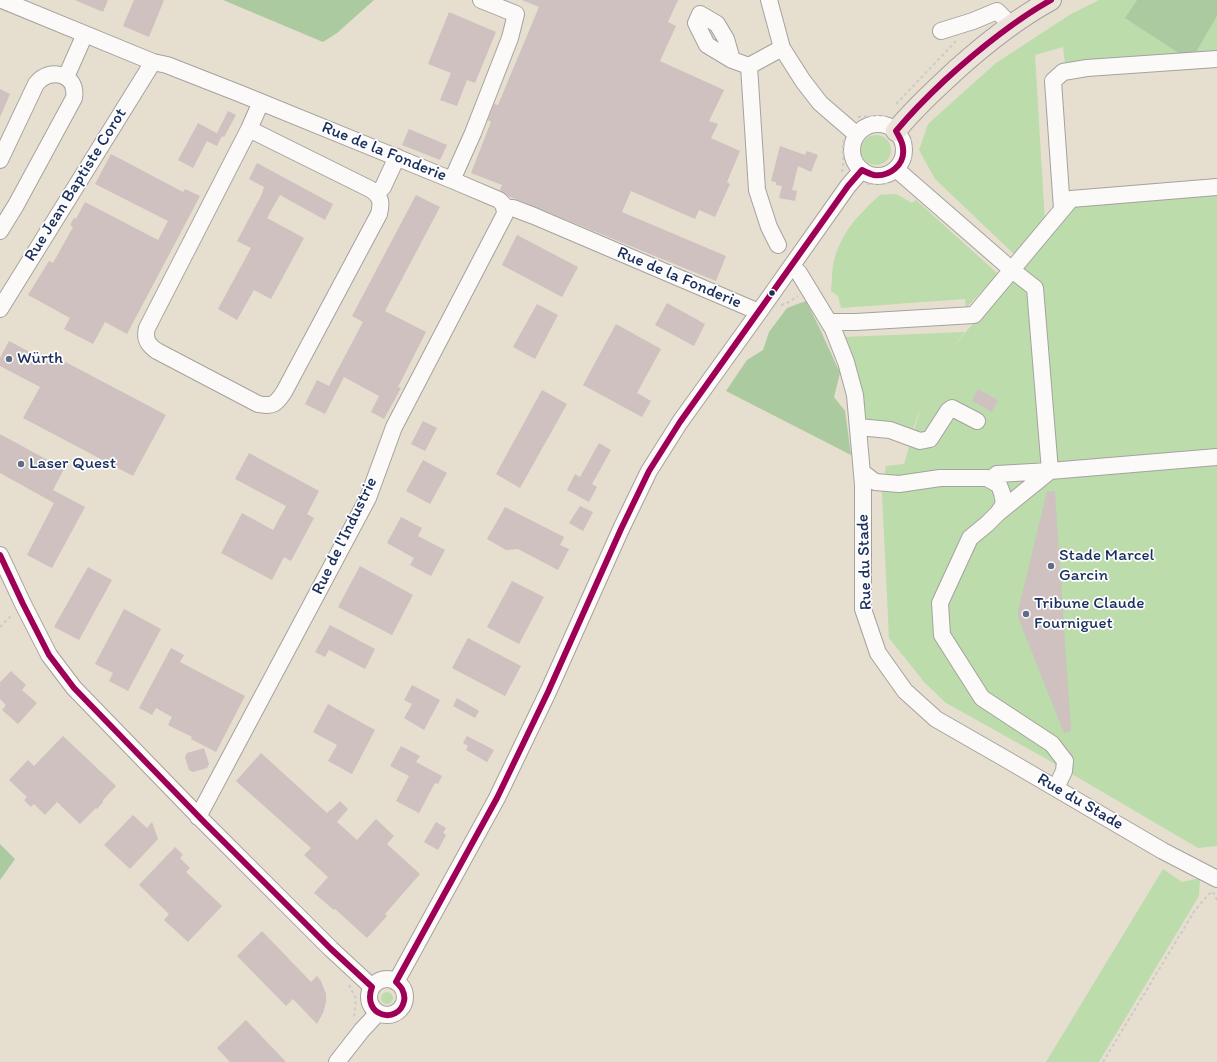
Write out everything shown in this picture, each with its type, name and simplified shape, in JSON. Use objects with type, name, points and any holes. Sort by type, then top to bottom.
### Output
[{"type":"main road","points":[[900,128],[913,111],[938,86],[983,46],[1009,26],[1051,0]]},
{"type":"street","name":"Rue de la Fonderie","points":[[2,0],[153,62],[167,65],[397,157],[499,200],[504,208],[513,208],[534,216],[759,312]]},
{"type":"street","points":[[452,180],[473,133],[510,38],[516,14],[481,0]]},
{"type":"street","points":[[769,0],[782,48],[803,81],[820,103],[850,136],[853,156],[863,178]]},
{"type":"street","points":[[941,31],[973,21],[996,11],[1004,18],[1009,26]]},
{"type":"street","points":[[66,77],[85,34]]},
{"type":"street","points":[[732,60],[749,66],[782,48]]},
{"type":"street","points":[[1062,209],[1053,81],[1063,72],[1087,68],[1217,59]]},
{"type":"street","name":"Rue Jean Baptiste Corot","points":[[0,309],[153,62]]},
{"type":"street","points":[[749,66],[757,190],[769,227],[778,244]]},
{"type":"street","points":[[0,160],[36,84],[41,78],[54,74],[66,77],[72,82],[75,92],[74,98],[27,185],[0,230]]},
{"type":"street","points":[[248,129],[370,189],[379,197],[381,203],[379,214],[284,392],[279,400],[273,404],[266,405],[258,404],[157,351],[150,346],[147,341],[146,334],[147,328],[261,102]]},
{"type":"street","points":[[850,136],[867,126],[876,124],[900,128],[904,152],[899,172]]},
{"type":"street","points":[[376,194],[383,187],[397,157]]},
{"type":"street","points":[[396,982],[497,798],[548,692],[615,542],[649,471],[680,422],[848,186],[869,174],[880,176],[899,172]]},
{"type":"street","points":[[899,172],[1012,270],[1035,288],[1050,471]]},
{"type":"street","points":[[829,322],[856,322],[974,314],[1071,199],[1217,187]]},
{"type":"street","name":"Rue de l'Industrie","points":[[198,817],[368,498],[394,428],[505,214],[504,208]]},
{"type":"street","name":"Rue du Stade","points":[[794,263],[840,343],[855,395],[863,485],[863,609],[878,653],[905,690],[936,720],[1164,851],[1217,879]]},
{"type":"street","points":[[858,427],[890,430],[920,441],[930,439],[952,408],[977,421]]},
{"type":"street","points":[[990,480],[997,474],[1217,457]]},
{"type":"street","points":[[1050,471],[970,538],[940,603],[942,635],[982,698],[1052,744],[1065,761],[1064,771],[1056,788]]},
{"type":"street","points":[[862,472],[875,482],[899,484],[940,478],[987,478],[999,485],[1002,493],[1004,504],[998,513]]},
{"type":"street","points":[[0,555],[49,655],[74,688],[198,817],[372,987]]},
{"type":"street","points":[[380,980],[391,980],[396,982],[400,985],[404,993],[405,1001],[403,1006],[394,1014],[383,1015],[378,1013],[370,1004],[369,998],[372,987],[380,980]]},
{"type":"street","points":[[338,1062],[362,1030],[378,1013]]},
{"type":"path","points":[[901,107],[897,103],[956,41]]},
{"type":"path","points":[[853,117],[860,118],[887,116],[900,128],[911,149],[899,172],[876,184],[869,184],[863,178]]},
{"type":"path","points":[[841,176],[844,166],[842,148],[850,136]]},
{"type":"path","points":[[784,300],[778,306],[787,303],[798,295],[810,290]]},
{"type":"path","points":[[0,627],[23,604]]},
{"type":"path","points":[[1104,1062],[1195,910],[1209,894],[1213,892],[1217,900]]},
{"type":"path","points":[[349,965],[347,982],[356,999],[354,1017],[350,1023]]},
{"type":"green space","points":[[223,0],[374,0],[337,33],[323,42]]},
{"type":"green space","points":[[1099,0],[1137,0],[1126,18],[1181,54],[1065,64],[1063,47],[1035,55],[1045,222],[1015,255],[935,179],[919,150],[928,124],[996,63],[1071,14]]},
{"type":"green space","points":[[1137,0],[1217,0],[1217,16],[1191,61],[1125,18]]},
{"type":"green space","points":[[1217,16],[1217,50],[1196,52]]},
{"type":"green space","points":[[876,135],[886,140],[891,150],[886,160],[876,165],[866,160],[861,150],[866,140]]},
{"type":"green space","name":"Stade Marcel Garcin","points":[[1217,192],[1217,846],[1198,848],[1043,757],[946,703],[925,683],[889,638],[882,493],[886,466],[904,464],[922,403],[912,432],[866,419],[853,358],[844,337],[965,332],[949,352],[1074,204]]},
{"type":"green space","points":[[896,194],[912,203],[916,200],[998,274],[966,308],[965,299],[841,308],[838,296],[831,291],[834,260],[842,240],[858,216],[880,195]]},
{"type":"green space","points":[[806,301],[840,373],[834,397],[845,411],[851,455],[726,391],[747,360],[763,350],[769,332],[787,308]]},
{"type":"green space","points":[[0,844],[15,859],[0,880]]},
{"type":"green space","points":[[1163,869],[1182,882],[1200,878],[1199,896],[1099,1062],[1046,1062]]},
{"type":"green space","points":[[389,992],[392,993],[392,1003],[385,1004],[382,1003],[381,996],[382,993]]},
{"type":"building","points":[[75,0],[108,0],[103,12]]},
{"type":"building","points":[[134,0],[164,0],[149,37],[123,26]]},
{"type":"building","points":[[522,0],[678,0],[668,22],[676,26],[660,61],[724,90],[709,121],[718,124],[711,138],[740,151],[727,182],[730,184],[715,217],[699,210],[695,219],[631,191],[622,212],[726,256],[716,281],[508,196],[500,190],[502,185],[471,173],[491,122],[488,120],[494,104],[498,105],[539,7]]},
{"type":"building","points":[[449,12],[496,32],[475,83],[467,80],[457,106],[440,100],[451,73],[428,64]]},
{"type":"building","points":[[0,89],[10,94],[0,117]]},
{"type":"building","points":[[228,111],[236,115],[224,137],[217,133]]},
{"type":"building","points":[[198,123],[222,136],[217,146],[207,141],[193,168],[178,160]]},
{"type":"building","points":[[409,129],[447,145],[440,160],[402,145]]},
{"type":"building","points":[[780,146],[805,155],[807,151],[818,155],[811,172],[798,166],[792,190],[797,191],[795,201],[779,198],[782,186],[776,185],[776,182],[771,181]]},
{"type":"building","points":[[111,154],[183,192],[185,189],[200,196],[127,334],[105,322],[93,344],[64,329],[70,318],[28,295],[49,261],[53,263],[73,227],[70,225],[74,218],[76,219],[85,202],[158,240],[168,221],[95,184]]},
{"type":"building","points":[[257,163],[333,204],[325,220],[280,195],[267,218],[304,238],[271,299],[254,290],[237,320],[218,309],[251,248],[237,241],[261,196],[264,187],[249,179]]},
{"type":"building","points":[[416,195],[440,207],[385,311],[426,332],[398,387],[401,388],[384,419],[371,412],[379,396],[344,377],[325,414],[305,404],[317,380],[329,386],[363,322],[352,316]]},
{"type":"building","points":[[517,235],[578,267],[562,297],[502,265]]},
{"type":"building","points":[[667,303],[705,324],[694,346],[655,325]]},
{"type":"building","points":[[537,304],[558,315],[535,359],[513,347]]},
{"type":"building","points":[[616,324],[661,349],[637,393],[651,401],[642,417],[583,385]]},
{"type":"building","points":[[9,341],[52,364],[56,357],[166,415],[133,476],[23,418],[40,387],[0,366],[0,358]]},
{"type":"building","points":[[978,389],[998,400],[992,412],[972,401]]},
{"type":"building","points":[[542,390],[567,404],[520,488],[496,474]]},
{"type":"building","points":[[423,421],[437,428],[425,451],[411,444]]},
{"type":"building","points":[[0,434],[64,469],[53,490],[85,507],[52,568],[27,555],[54,503],[0,473]]},
{"type":"building","points":[[599,443],[611,450],[592,484],[597,487],[589,502],[567,490],[575,474],[580,477]]},
{"type":"building","points":[[249,453],[319,491],[307,514],[314,518],[291,561],[284,557],[272,580],[221,553],[242,513],[273,530],[286,506],[235,479]]},
{"type":"building","points":[[423,460],[447,473],[430,504],[406,491]]},
{"type":"building","points":[[1047,491],[1055,491],[1071,731],[1064,733],[1018,617],[1018,611]]},
{"type":"building","points":[[580,506],[593,512],[583,531],[569,523]]},
{"type":"building","points":[[505,507],[564,537],[560,545],[569,549],[558,570],[518,549],[506,550],[487,539]]},
{"type":"building","points":[[401,517],[422,528],[418,536],[445,550],[431,576],[410,565],[414,558],[387,543]]},
{"type":"building","points":[[360,566],[413,595],[392,635],[338,607]]},
{"type":"building","points":[[88,567],[112,580],[79,640],[54,627]]},
{"type":"building","points":[[512,581],[544,597],[519,644],[487,627]]},
{"type":"building","points":[[124,609],[161,629],[128,691],[109,681],[113,673],[95,664]]},
{"type":"building","points":[[330,625],[375,649],[365,669],[329,650],[325,657],[315,652]]},
{"type":"building","points":[[468,638],[521,666],[505,696],[452,668]]},
{"type":"building","points":[[171,648],[184,655],[180,662],[245,696],[216,752],[191,739],[192,737],[168,725],[172,717],[156,708],[152,715],[139,708]]},
{"type":"building","points":[[11,671],[26,685],[22,690],[37,703],[18,724],[2,710],[6,705],[0,699],[0,682]]},
{"type":"building","points":[[412,685],[440,700],[424,730],[404,718],[412,704],[404,700]]},
{"type":"building","points":[[457,698],[479,711],[475,718],[453,706]]},
{"type":"building","points":[[328,704],[375,730],[352,774],[328,761],[337,745],[313,732]]},
{"type":"building","points":[[63,736],[116,786],[97,809],[96,808],[80,824],[57,802],[45,815],[34,804],[31,807],[24,800],[27,797],[9,780],[28,760],[34,766]]},
{"type":"building","points":[[467,736],[494,750],[487,762],[466,750],[468,746],[463,743]]},
{"type":"building","points":[[401,746],[420,756],[416,762],[442,776],[438,784],[435,783],[419,813],[396,801],[409,776],[390,766]]},
{"type":"building","points":[[204,748],[209,764],[207,768],[193,772],[189,770],[185,757],[187,753]]},
{"type":"building","points":[[261,753],[327,813],[340,801],[348,809],[337,822],[357,840],[376,819],[394,836],[387,844],[420,874],[385,914],[387,916],[367,938],[335,909],[334,910],[314,893],[328,877],[304,855],[311,848],[236,781]]},
{"type":"building","points":[[133,815],[147,828],[152,822],[158,839],[130,869],[104,845]]},
{"type":"building","points":[[436,822],[446,828],[443,833],[446,835],[438,850],[424,842]]},
{"type":"building","points":[[175,847],[183,855],[180,858],[190,868],[186,872],[222,906],[188,942],[164,920],[169,914],[139,885]]},
{"type":"building","points":[[262,931],[311,982],[317,976],[321,981],[326,994],[326,1002],[323,1013],[317,1024],[293,999],[286,1006],[237,956]]},
{"type":"building","points":[[246,1020],[286,1062],[230,1062],[217,1048]]},
{"type":"transit line","points":[[0,555],[49,655],[74,688],[205,823],[331,949],[372,987],[370,997],[372,1005],[376,1011],[389,1015],[395,1013],[401,1009],[404,1001],[402,989],[396,982],[497,798],[548,692],[621,529],[649,471],[680,422],[848,186],[862,170],[872,175],[880,175],[890,172],[899,165],[903,155],[903,146],[896,131],[902,124],[939,86],[983,47],[1009,27],[1051,0]]},
{"type":"place","name":"Würth","points":[[9,359]]},
{"type":"place","name":"Laser Quest","points":[[21,464]]},
{"type":"place","name":"Stade Marcel Garcin","points":[[1051,566]]},
{"type":"place","name":"Tribune Claude Fourniguet","points":[[1026,614]]}]
